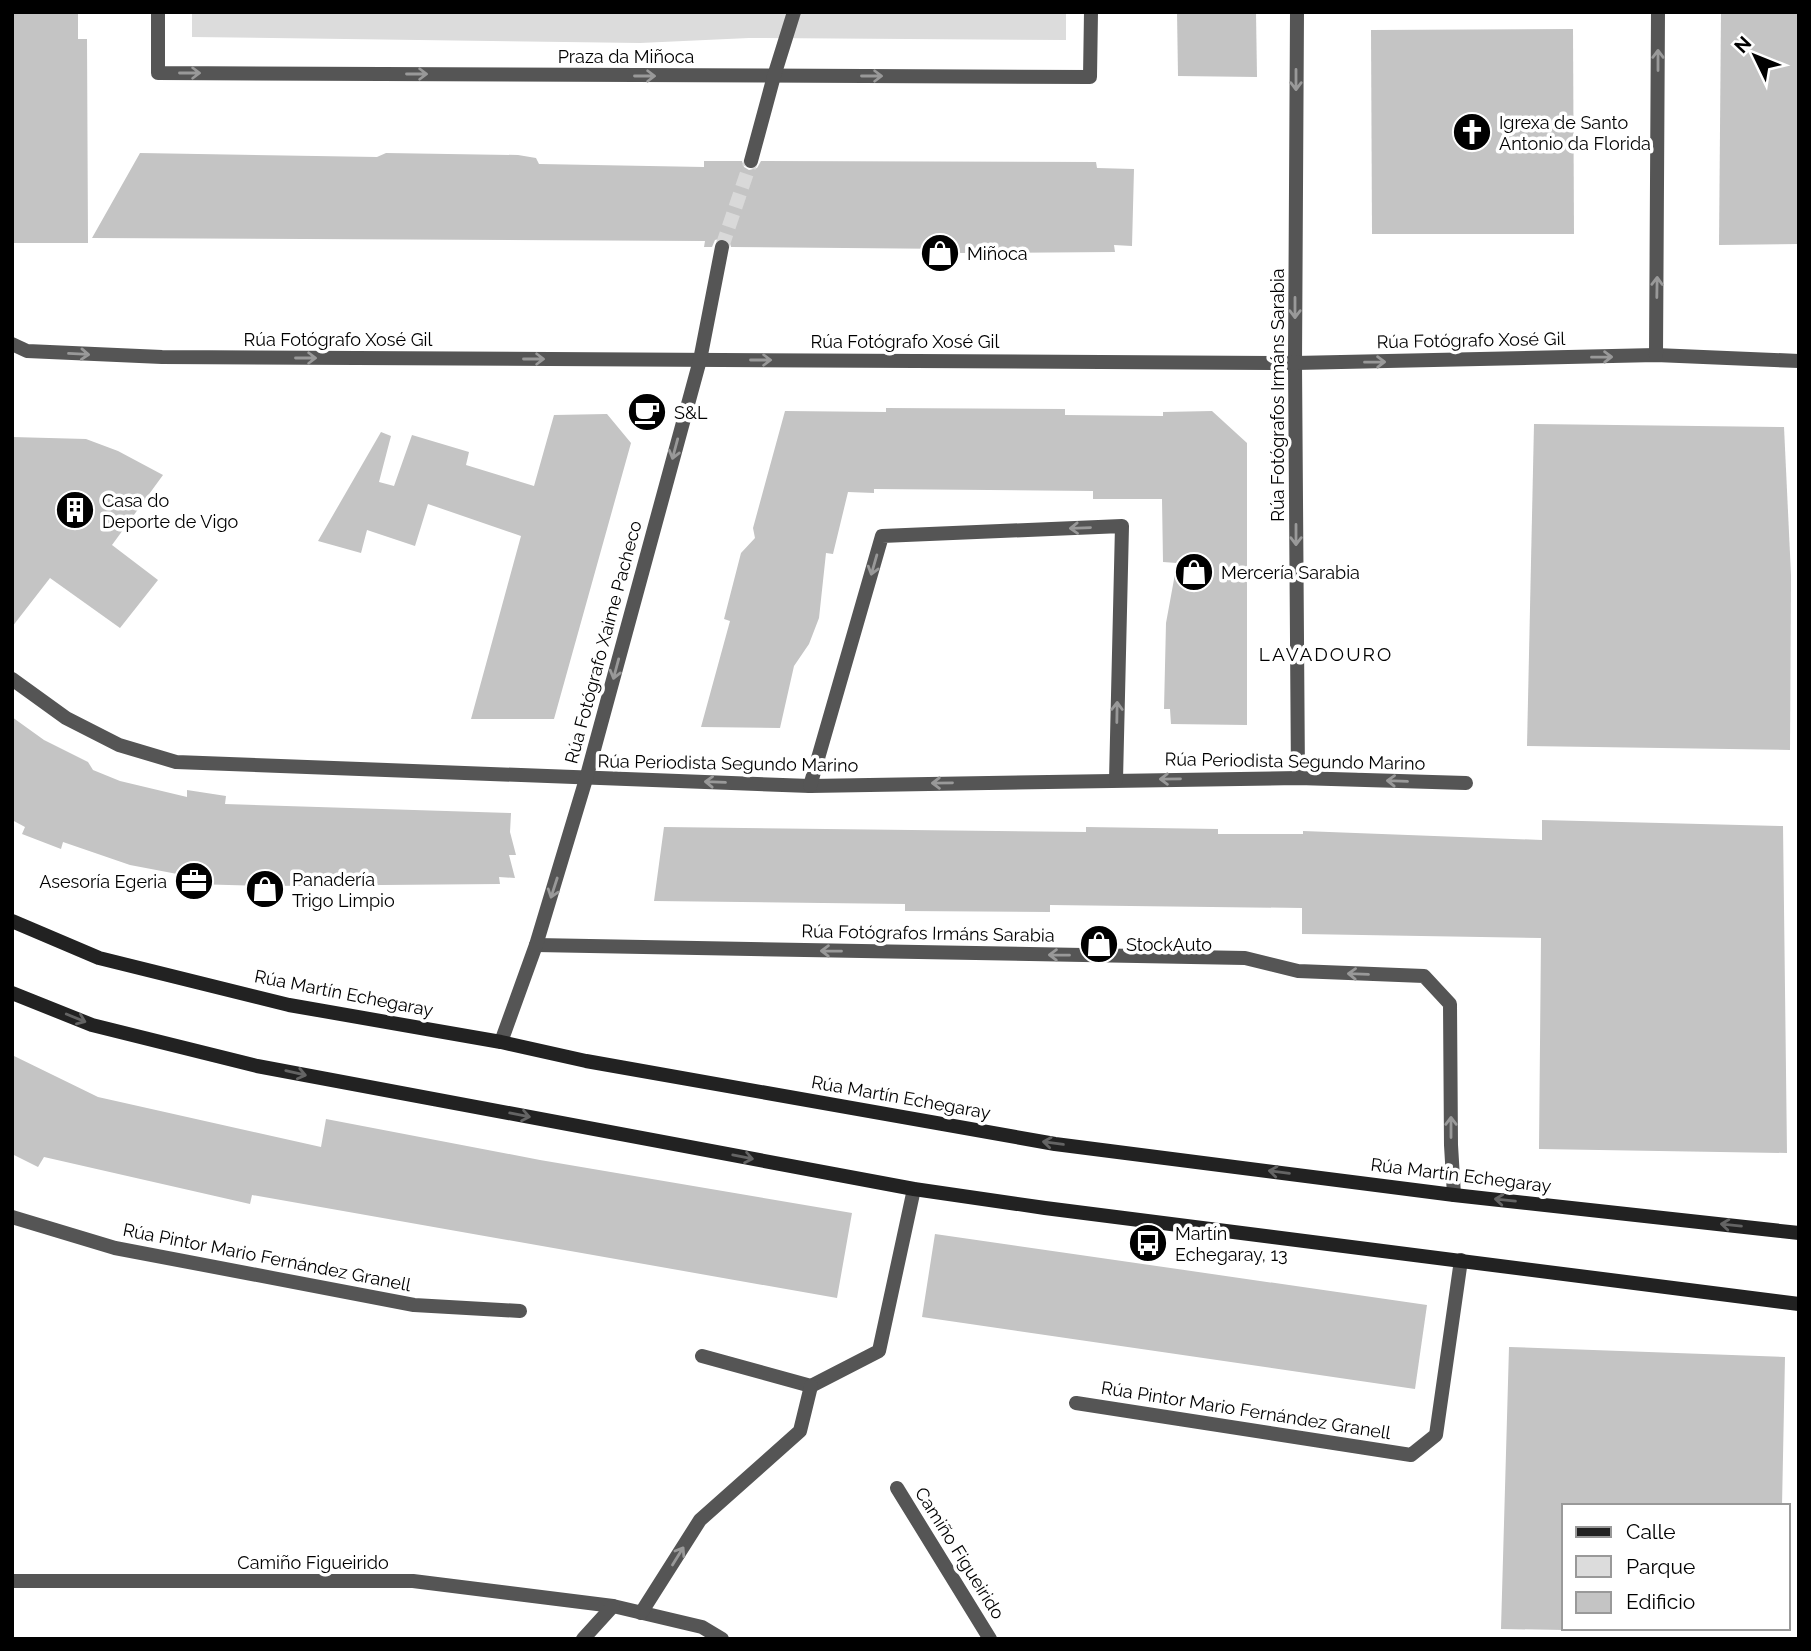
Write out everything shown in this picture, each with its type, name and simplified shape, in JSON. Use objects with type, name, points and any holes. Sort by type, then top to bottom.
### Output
[{"type":"main road","name":"Rúa Martín Echegaray","points":[[12,921],[99,958],[289,1005],[1055,1144],[1454,1195],[1799,1233]]},
{"type":"main road","points":[[12,993],[92,1025],[257,1066],[914,1189],[1799,1304]]},
{"type":"street","name":"Praza da Miñoca","points":[[158,12],[158,73],[1090,77],[1091,12]]},
{"type":"street","points":[[751,162],[794,12]]},
{"type":"street","name":"Rúa Fotógrafos Irmáns Sarabia","points":[[1297,12],[1295,363],[1298,778]]},
{"type":"street","points":[[1656,355],[1658,12]]},
{"type":"street","name":"Rúa Fotógrafo Xaime Pacheco","points":[[501,1042],[536,945],[586,779],[700,360],[722,247]]},
{"type":"street","name":"Rúa Fotógrafo Xosé Gil","points":[[12,344],[27,351],[162,358],[1295,363],[1656,355],[1799,361]]},
{"type":"street","points":[[810,786],[882,536],[1122,527],[1116,780]]},
{"type":"street","name":"Rúa Periodista Segundo Marino","points":[[12,679],[66,718],[120,745],[176,762],[810,786],[1298,778],[1466,783]]},
{"type":"street","name":"Rúa Fotógrafos Irmáns Sarabia","points":[[536,945],[1245,958],[1298,971],[1424,976],[1450,1004],[1454,1195]]},
{"type":"street","points":[[702,1356],[811,1386],[879,1352],[914,1189]]},
{"type":"street","name":"Rúa Pintor Mario Fernández Granell","points":[[12,1217],[115,1248],[414,1305],[520,1311]]},
{"type":"street","name":"Rúa Pintor Mario Fernández Granell","points":[[1076,1403],[1411,1455],[1436,1435],[1461,1260]]},
{"type":"street","points":[[641,1613],[700,1520],[800,1431],[811,1386]]},
{"type":"street","name":"Camiño Figueirido","points":[[897,1488],[990,1639]]},
{"type":"street","name":"Camiño Figueirido","points":[[12,1581],[413,1581],[613,1606],[702,1627],[722,1639]]},
{"type":"street","points":[[583,1639],[613,1606]]},
{"type":"green space","points":[[192,12],[1066,12],[1066,40],[749,38],[640,43],[192,37]]},
{"type":"building","points":[[12,12],[78,12],[78,39],[87,39],[88,243],[12,243]]},
{"type":"building","points":[[1177,12],[1256,12],[1257,77],[1178,76]]},
{"type":"building","points":[[1721,12],[1799,12],[1799,244],[1719,245]]},
{"type":"building","name":"Igrexa de Santo Antonio da Florida","points":[[1573,29],[1574,234],[1372,234],[1371,30]]},
{"type":"building","points":[[140,153],[377,157],[386,153],[518,155],[536,158],[539,164],[704,167],[704,161],[742,161],[744,167],[749,170],[757,168],[761,161],[1096,162],[1097,168],[1134,169],[1132,246],[1114,245],[1115,252],[957,253],[956,249],[731,247],[729,240],[723,238],[715,240],[712,247],[704,247],[705,241],[92,238]]},
{"type":"building","points":[[886,408],[1065,409],[1065,415],[1163,416],[1163,412],[1212,411],[1247,443],[1247,725],[1171,724],[1170,709],[1164,709],[1166,623],[1177,563],[1163,562],[1162,499],[1093,499],[1093,491],[874,489],[874,493],[848,492],[833,554],[826,553],[819,618],[809,644],[794,666],[780,728],[701,727],[730,621],[724,619],[741,553],[755,538],[753,528],[785,411],[886,412]]},
{"type":"building","points":[[607,414],[631,443],[554,719],[471,719],[521,536],[428,504],[415,546],[367,530],[361,553],[318,541],[381,432],[391,436],[379,482],[394,486],[412,435],[469,452],[466,465],[534,486],[554,415]]},
{"type":"building","points":[[1534,424],[1784,427],[1791,575],[1790,750],[1527,746]]},
{"type":"building","name":"Casa do Deporte de Vigo","points":[[12,437],[86,439],[118,451],[163,475],[112,545],[158,580],[120,628],[50,578],[12,627]]},
{"type":"building","points":[[12,717],[44,740],[88,762],[93,770],[120,781],[187,797],[187,790],[226,796],[225,804],[511,813],[510,832],[516,855],[509,855],[515,878],[499,877],[500,884],[192,884],[193,877],[130,865],[63,842],[61,849],[22,834],[25,827],[12,820]]},
{"type":"building","points":[[1542,820],[1783,826],[1787,1153],[1539,1149],[1541,938],[1302,934],[1302,908],[1050,905],[1050,912],[905,911],[905,904],[654,901],[664,827],[1086,832],[1086,827],[1218,829],[1218,834],[1303,834],[1303,831],[1542,840]]},
{"type":"building","points":[[12,1055],[98,1097],[321,1147],[326,1119],[540,1160],[852,1213],[837,1298],[252,1195],[250,1204],[44,1157],[38,1167],[12,1154]]},
{"type":"building","points":[[935,1234],[1427,1305],[1415,1389],[922,1317]]},
{"type":"building","points":[[1509,1347],[1785,1357],[1782,1504],[1562,1504],[1562,1630],[1501,1629]]},
{"type":"tunnel","points":[[722,247],[751,161]]},
{"type":"place","name":"Igrexa de Santo Antonio da Florida","points":[[1472,132]]},
{"type":"place","name":"Miñoca","points":[[940,253]]},
{"type":"place","name":"S&L","points":[[647,412]]},
{"type":"place","name":"Casa do Deporte de Vigo","points":[[75,510]]},
{"type":"place","name":"Mercería Sarabia","points":[[1194,572]]},
{"type":"place","name":"Asesoría Egeria","points":[[194,881]]},
{"type":"place","name":"Panadería Trigo Limpio","points":[[265,889]]},
{"type":"place","name":"StockAuto","points":[[1099,944]]},
{"type":"place","name":"Martín Echegaray, 13","points":[[1148,1243]]},
{"type":"district","name":"LAVADOURO","points":[[1326,654]]}]
